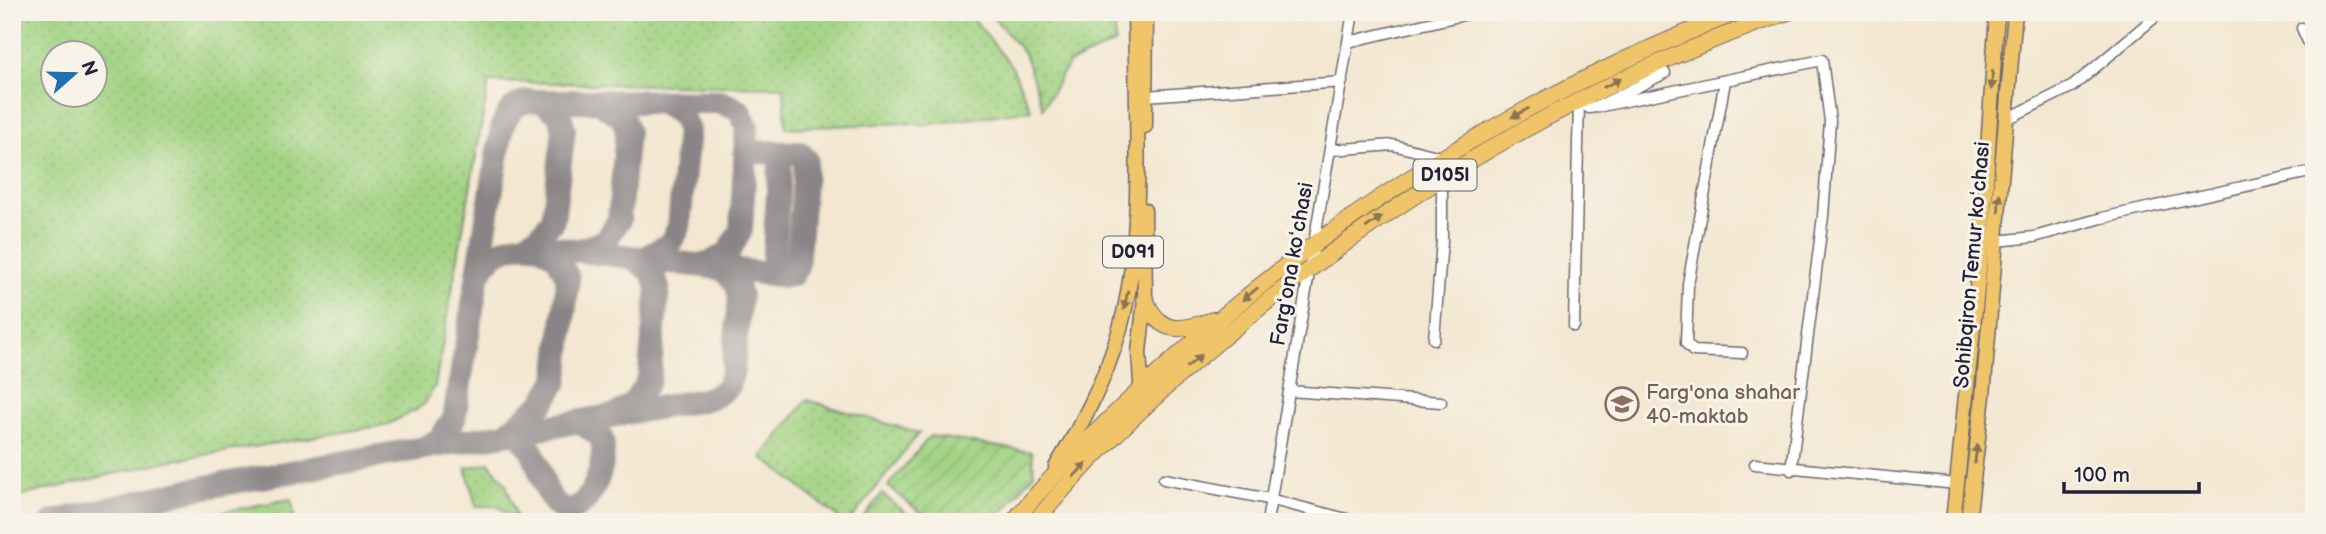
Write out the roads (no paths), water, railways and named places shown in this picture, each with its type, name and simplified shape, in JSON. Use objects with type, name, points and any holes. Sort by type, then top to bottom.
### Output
[{"type":"highway","name":"D105l","points":[[1139,390],[1219,319],[1316,241],[1441,157],[1572,85],[1738,12]]},
{"type":"highway","name":"D105l","points":[[1144,408],[1161,389],[1227,333],[1310,268],[1435,181],[1491,146],[1666,57],[1788,12]]},
{"type":"highway","points":[[1144,299],[1150,312],[1164,326],[1174,329],[1219,319]]},
{"type":"highway","name":"D091","points":[[1013,522],[1052,474],[1139,390]]},
{"type":"highway","points":[[1035,522],[1068,483],[1144,408]]},
{"type":"main road","name":"D091","points":[[1052,474],[1090,409],[1119,333],[1127,302],[1135,211],[1135,12]]},
{"type":"main road","name":"D091","points":[[1144,408],[1139,390],[1139,352],[1144,299],[1146,12]]},
{"type":"main road","name":"Sohibqiron Temur koʻchasi","points":[[1968,522],[1997,241],[2015,14]]},
{"type":"main road","name":"Sohibqiron Temur koʻchasi","points":[[1953,522],[1982,240],[1995,15]]},
{"type":"street","name":"Fargʻona koʻchasi","points":[[1267,522],[1353,12]]},
{"type":"street","points":[[1348,42],[1476,12]]},
{"type":"street","points":[[2005,120],[2073,86],[2161,12]]},
{"type":"street","points":[[2302,27],[2314,55]]},
{"type":"street","points":[[1580,100],[1589,108],[1597,107],[1822,60],[1830,121],[1823,216],[1791,470]]},
{"type":"street","points":[[1597,107],[1665,73]]},
{"type":"street","points":[[1725,81],[1688,284],[1686,343],[1693,351],[1742,353]]},
{"type":"street","points":[[1145,96],[1342,82]]},
{"type":"street","points":[[1574,326],[1580,100]]},
{"type":"street","points":[[1331,150],[1393,145],[1441,157]]},
{"type":"street","points":[[1997,241],[2034,237],[2102,218],[2314,171]]},
{"type":"street","points":[[1434,339],[1442,228],[1442,190],[1435,181]]},
{"type":"street","points":[[1289,391],[1441,402]]},
{"type":"street","points":[[1755,464],[1791,470],[1957,485]]},
{"type":"street","points":[[1164,479],[1269,499],[1358,522]]},
{"type":"place","name":"Farg'ona shahar 40-maktab","points":[[1622,404]]}]
